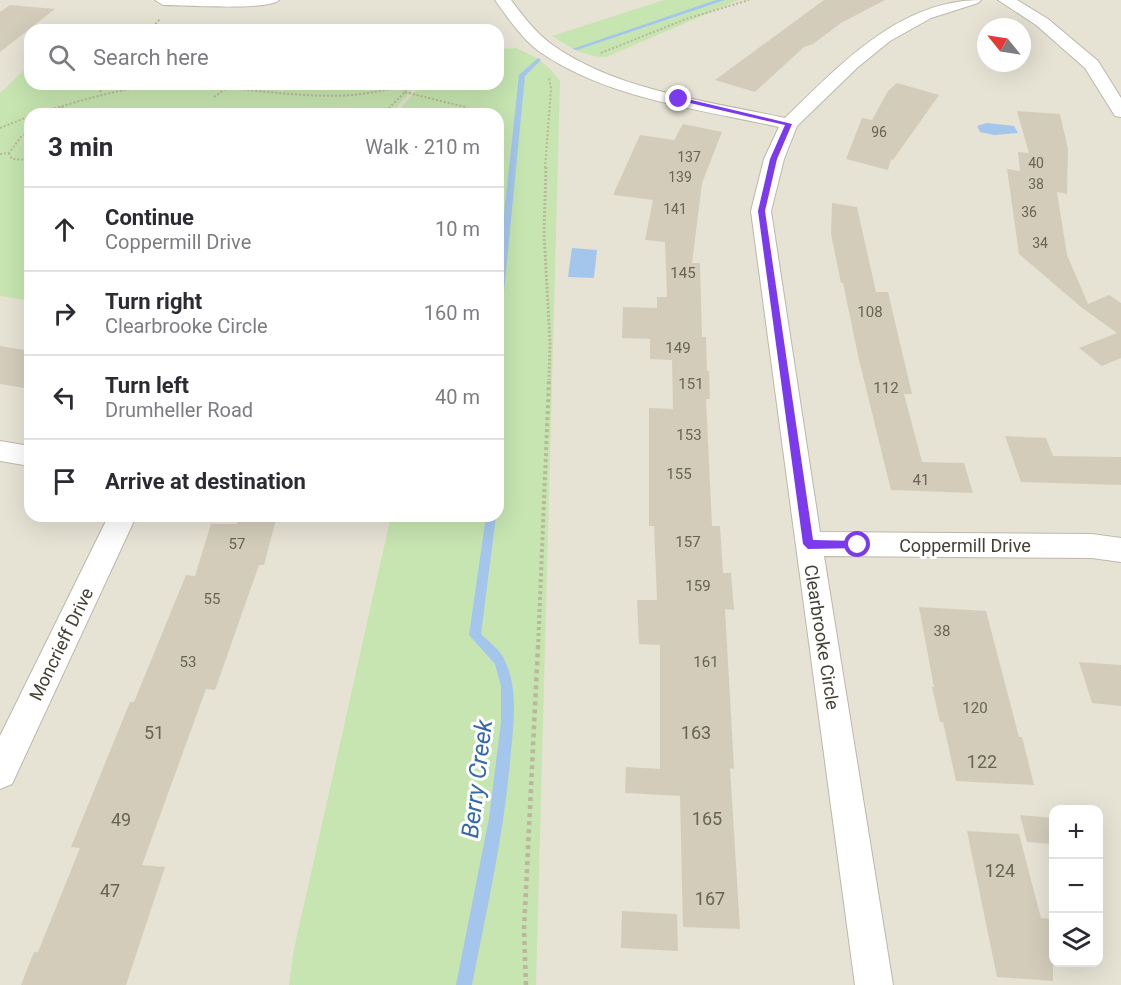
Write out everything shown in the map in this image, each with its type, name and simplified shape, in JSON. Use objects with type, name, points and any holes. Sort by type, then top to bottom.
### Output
[{"type":"street","points":[[163,0],[271,0]]},
{"type":"street","points":[[503,0],[529,33],[546,48],[568,62],[617,81],[679,99],[789,124]]},
{"type":"street","name":"Clearbrooke Circle","points":[[874,985],[808,544],[762,211],[774,159],[789,124],[852,63],[884,38],[925,15],[973,0]]},
{"type":"street","points":[[1006,0],[1042,22],[1092,65],[1121,112]]},
{"type":"street","points":[[0,451],[24,455]]},
{"type":"street","name":"Moncrieff Drive","points":[[0,772],[119,522]]},
{"type":"street","name":"Coppermill Drive","points":[[808,544],[1092,546],[1121,550]]},
{"type":"path","points":[[526,985],[524,930],[535,737],[550,342],[544,233],[546,145],[551,89],[548,74],[551,66],[597,54],[686,19],[749,0]]},
{"type":"path","points":[[55,108],[100,93],[122,90]]},
{"type":"path","points":[[214,97],[225,90]]},
{"type":"path","points":[[254,90],[318,95],[386,90]]},
{"type":"path","points":[[388,108],[405,92],[467,108]]},
{"type":"path","points":[[0,128],[24,118]]},
{"type":"path","points":[[0,154],[9,153],[24,135]]},
{"type":"path","points":[[9,153],[12,159],[24,160]]},
{"type":"shaded area","points":[[0,0],[1121,0],[1121,985],[0,985],[0,296],[24,300],[24,522],[504,522],[504,108],[396,108],[412,90],[504,90],[504,24],[24,24],[24,70],[0,93]]},
{"type":"green space","points":[[664,0],[739,0],[606,57],[584,53],[552,36]]},
{"type":"green space","points":[[516,48],[529,54],[541,61],[560,81],[536,985],[289,985],[294,949],[390,522],[504,522],[504,108],[401,108],[416,90],[504,90],[504,49]]},
{"type":"green space","points":[[24,70],[24,90],[412,90],[396,108],[24,108],[24,300],[0,296],[0,93]]},
{"type":"water","points":[[987,123],[1014,126],[1018,133],[994,135],[980,132],[977,126]]},
{"type":"water","points":[[572,248],[597,250],[594,278],[568,277]]},
{"type":"building","points":[[824,0],[885,0],[841,23],[813,44],[804,47],[755,92],[715,80]]},
{"type":"building","points":[[10,5],[55,9],[36,24],[24,24],[24,33],[0,52],[0,12]]},
{"type":"building","points":[[897,83],[939,95],[893,160],[891,159],[888,170],[846,159],[862,118],[872,120],[888,91]]},
{"type":"building","points":[[1017,111],[1060,114],[1068,149],[1067,194],[1057,192],[1067,255],[1088,304],[1109,295],[1121,303],[1121,358],[1102,366],[1079,348],[1117,333],[1081,307],[1019,254],[1007,169],[1020,171],[1018,152],[1029,153]]},
{"type":"building","points":[[683,124],[722,132],[702,183],[692,263],[700,263],[702,337],[706,337],[707,371],[709,371],[710,399],[706,399],[712,526],[720,526],[723,573],[731,573],[734,610],[725,609],[734,769],[730,768],[740,929],[683,927],[680,796],[625,793],[626,767],[660,769],[660,645],[639,644],[637,600],[657,600],[654,526],[649,526],[649,408],[673,409],[672,360],[650,359],[650,339],[622,338],[623,307],[657,308],[657,297],[667,297],[665,242],[645,240],[653,200],[613,195],[640,135],[674,140]]},
{"type":"building","points":[[832,203],[857,207],[876,292],[888,292],[912,394],[904,394],[922,462],[964,463],[973,493],[891,490],[859,360],[843,283],[841,283],[831,234]]},
{"type":"building","points":[[0,346],[24,350],[24,388],[0,384]]},
{"type":"building","points":[[1005,436],[1046,438],[1053,456],[1121,457],[1121,485],[1021,482]]},
{"type":"building","points":[[238,522],[275,522],[264,565],[259,565],[215,690],[206,689],[142,865],[165,867],[126,985],[21,985],[34,952],[38,952],[80,848],[71,847],[130,702],[134,702],[186,575],[195,576],[211,524],[237,524]]},
{"type":"building","points":[[919,607],[986,611],[1034,785],[956,781],[943,722],[940,722],[932,687],[934,687]]},
{"type":"building","points":[[1079,662],[1121,665],[1121,706],[1092,703]]},
{"type":"building","points":[[1020,815],[1049,818],[1049,844],[1027,842]]},
{"type":"building","points":[[967,831],[1019,834],[1041,918],[1049,919],[1049,967],[1053,967],[1053,981],[997,977]]},
{"type":"building","points":[[622,911],[677,914],[678,951],[621,948]]},
{"type":"waterway","name":"Berry Creek","points":[[575,49],[722,0]]},
{"type":"waterway","name":"Berry Creek","points":[[504,253],[522,75],[538,60]]},
{"type":"waterway","name":"Berry Creek","points":[[464,985],[496,818],[507,722],[507,686],[500,662],[475,635],[490,522]]},
{"type":"route","points":[[679,99],[789,124],[774,159],[762,211],[808,544],[858,545]]}]
